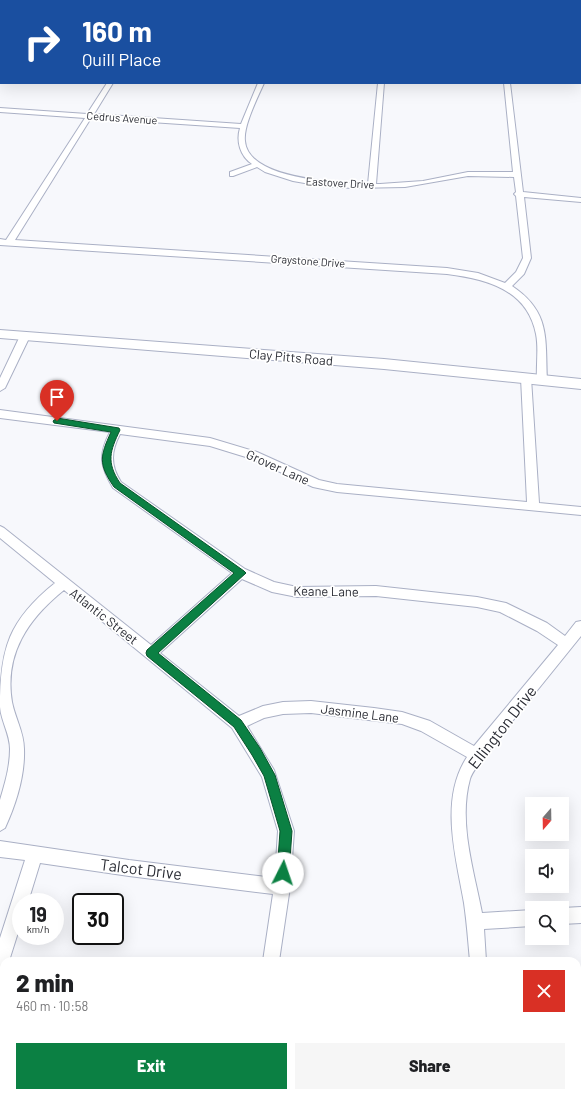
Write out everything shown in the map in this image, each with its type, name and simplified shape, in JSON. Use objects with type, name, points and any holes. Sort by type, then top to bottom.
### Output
[{"type":"street","points":[[10,241],[109,84]]},
{"type":"street","name":"Eastover Drive","points":[[261,84],[244,126],[241,142],[244,151],[256,165],[282,176],[320,184],[372,186],[423,183],[469,174],[516,175]]},
{"type":"street","points":[[372,186],[379,84]]},
{"type":"street","points":[[507,84],[518,194],[527,258],[524,268],[517,278],[507,286]]},
{"type":"street","name":"Cedrus Avenue","points":[[0,110],[244,126]]},
{"type":"street","points":[[234,174],[256,165]]},
{"type":"street","points":[[518,194],[581,200]]},
{"type":"street","name":"Graystone Drive","points":[[0,242],[10,241],[447,271],[478,275],[507,286],[519,295],[535,312],[541,334],[542,380]]},
{"type":"street","name":"Clay Pitts Road","points":[[0,334],[376,364],[581,384]]},
{"type":"street","points":[[0,388],[25,336]]},
{"type":"street","points":[[526,378],[533,506]]},
{"type":"street","name":"Grover Lane","points":[[0,414],[216,443],[253,455],[317,484],[337,488],[581,511]]},
{"type":"street","name":"Keane Lane","points":[[116,430],[107,450],[106,463],[110,474],[117,485],[241,573],[272,587],[297,592],[376,592],[478,602],[502,607],[542,627],[567,644]]},
{"type":"street","name":"Atlantic Street","points":[[0,531],[237,723],[256,752],[269,775],[286,831],[282,887],[272,957]]},
{"type":"street","points":[[151,653],[241,573]]},
{"type":"street","points":[[0,823],[14,776],[18,749],[14,727],[5,705],[1,684],[2,664],[6,648],[16,627],[36,604],[63,583]]},
{"type":"street","name":"Ellington Drive","points":[[478,957],[475,922],[461,848],[459,824],[460,797],[464,778],[476,755],[581,626]]},
{"type":"street","name":"Jasmine Lane","points":[[237,723],[263,712],[283,708],[311,707],[388,716],[402,718],[425,726],[476,755]]},
{"type":"street","name":"Talcot Drive","points":[[0,849],[35,855],[282,887]]},
{"type":"street","points":[[2,957],[35,855]]},
{"type":"street","points":[[569,916],[581,915]]},
{"type":"street","points":[[475,922],[525,918]]},
{"type":"route","points":[[57,421],[116,430],[107,450],[106,463],[110,474],[117,485],[241,573],[151,653],[237,723],[256,752],[269,775],[286,831],[283,873]]}]
